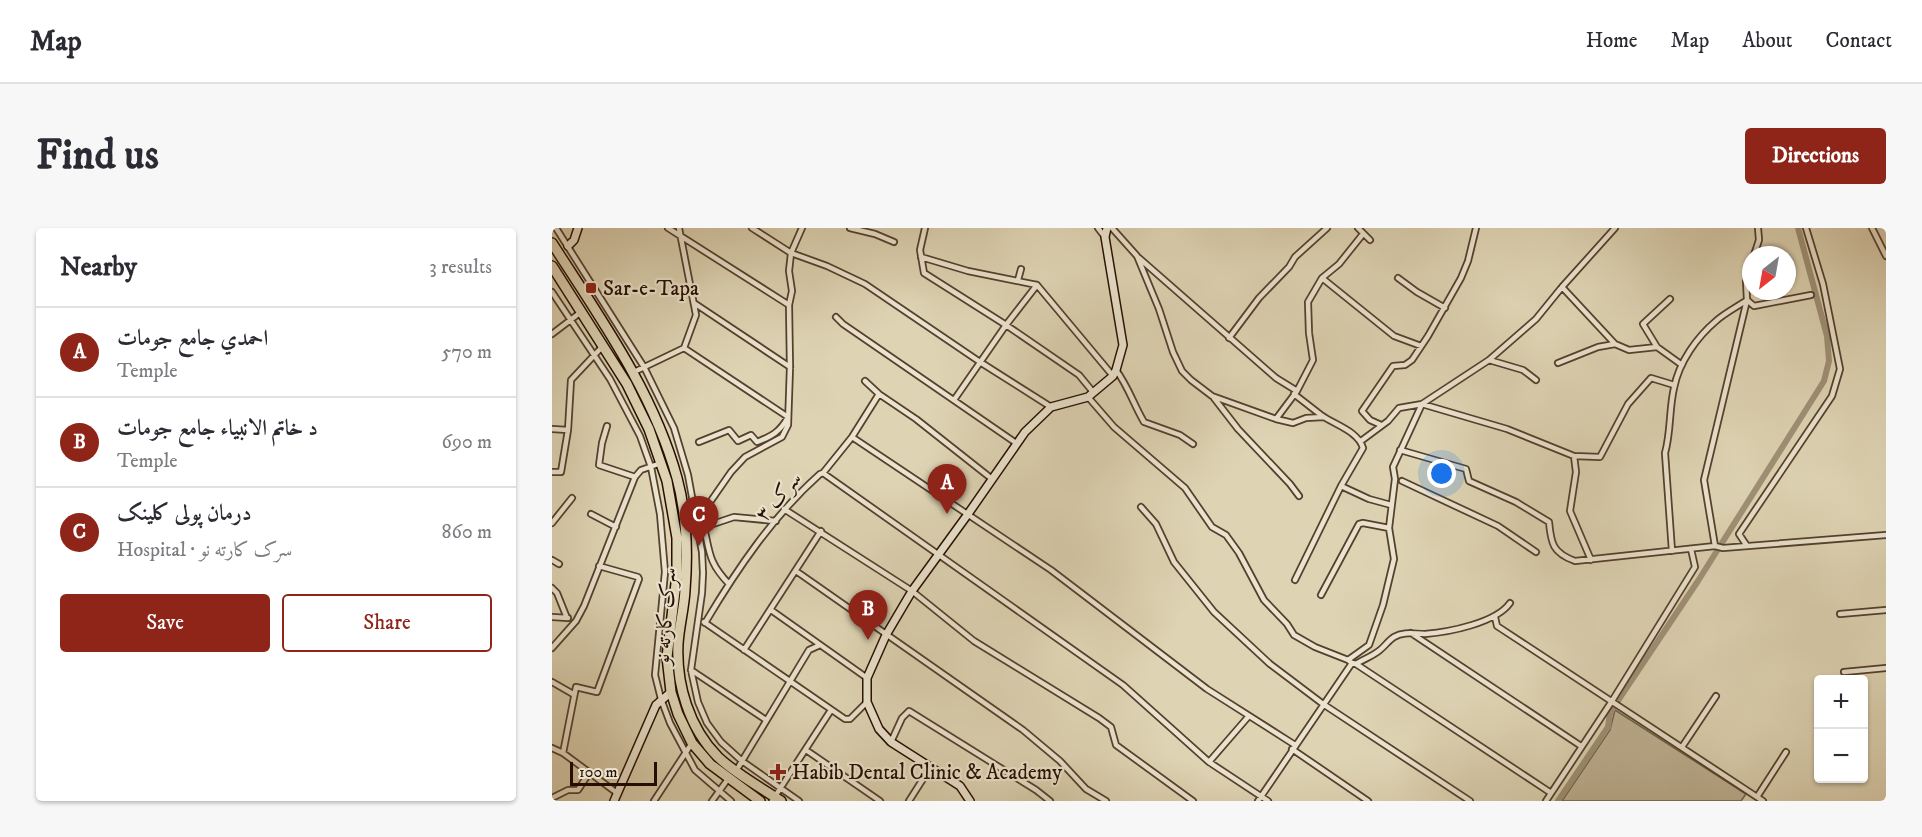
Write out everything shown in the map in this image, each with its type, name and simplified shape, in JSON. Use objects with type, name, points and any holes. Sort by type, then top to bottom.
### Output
[{"type":"highway","name":"سرک کارته نو","points":[[552,243],[634,372],[660,425],[677,478],[686,528],[685,593],[678,644],[679,675],[683,697],[698,731],[718,757],[776,800]]},
{"type":"highway","name":"سرک کارته نو","points":[[552,266],[627,384],[649,429],[667,481],[677,538],[678,575],[668,657],[671,692],[678,714],[692,743],[710,764],[748,798],[760,801]]},
{"type":"highway","points":[[649,429],[660,425]]},
{"type":"highway","points":[[667,481],[677,478]]},
{"type":"street","points":[[556,228],[644,367],[674,428],[688,475],[703,573],[691,670],[698,702],[707,723],[721,742],[742,761],[799,801]]},
{"type":"street","points":[[568,246],[574,240],[578,228]]},
{"type":"street","points":[[668,228],[789,305]]},
{"type":"street","points":[[634,372],[684,348],[696,315],[679,228]]},
{"type":"street","points":[[752,228],[791,253],[827,266],[865,284],[1051,407]]},
{"type":"street","points":[[696,519],[745,457],[782,437],[788,425],[789,305],[792,291],[789,271],[791,253],[798,231],[802,228]]},
{"type":"street","points":[[850,228],[875,234],[894,242]]},
{"type":"street","points":[[875,234],[876,228]]},
{"type":"street","points":[[925,228],[920,250],[924,273],[1006,325],[1078,375],[1114,427],[1185,488],[1212,527],[1226,535],[1239,553],[1264,600],[1287,624],[1294,635],[1315,647],[1352,662],[1551,793]]},
{"type":"street","points":[[970,801],[960,786],[891,742],[879,729],[867,702],[867,678],[886,635],[912,591],[1016,443],[1051,407],[1091,395],[1114,373],[1123,345],[1105,237],[1098,228]]},
{"type":"street","points":[[1105,237],[1110,228],[1190,304],[1276,378],[1324,417],[1361,441],[1363,448],[1361,453],[1341,486],[1295,580]]},
{"type":"street","points":[[1229,338],[1259,298],[1289,267],[1295,257],[1327,228]]},
{"type":"street","points":[[1358,228],[1370,240]]},
{"type":"street","points":[[1381,425],[1370,420],[1362,411],[1393,366],[1412,360],[1456,290],[1466,267],[1476,228]]},
{"type":"street","points":[[1361,441],[1388,421],[1399,408],[1422,404],[1489,360],[1536,319],[1615,228]]},
{"type":"street","points":[[1756,246],[1758,228]]},
{"type":"street","points":[[1747,546],[1739,534],[1832,396],[1840,369],[1823,284],[1806,228]]},
{"type":"street","points":[[1872,228],[1886,256]]},
{"type":"street","points":[[1276,419],[1296,392],[1313,360],[1308,302],[1314,288],[1339,264],[1363,234]]},
{"type":"street","points":[[1137,256],[1182,371],[1206,393],[1293,423],[1306,418],[1324,417]]},
{"type":"street","points":[[921,257],[968,271],[1037,285],[1114,373],[1126,383],[1144,422],[1180,435],[1193,444]]},
{"type":"street","points":[[1018,280],[1021,269]]},
{"type":"street","points":[[1398,278],[1444,308]]},
{"type":"street","points":[[1322,279],[1394,336],[1421,346]]},
{"type":"street","points":[[954,400],[1037,285]]},
{"type":"street","points":[[1562,287],[1615,344],[1629,350],[1657,347]]},
{"type":"street","points":[[552,292],[594,354],[628,411],[651,467],[660,514],[665,572],[655,675],[661,699],[685,754],[695,770],[731,801]]},
{"type":"street","points":[[1796,298],[1811,295]]},
{"type":"street","points":[[1670,299],[1643,324],[1657,347],[1682,365]]},
{"type":"street","points":[[1715,546],[1704,480],[1747,300]]},
{"type":"street","points":[[1747,300],[1754,306],[1785,300]]},
{"type":"street","points":[[1671,551],[1665,453],[1674,385],[1694,345],[1716,320],[1747,300]]},
{"type":"street","points":[[694,303],[790,367]]},
{"type":"street","points":[[552,334],[581,312]]},
{"type":"street","points":[[836,318],[1016,443]]},
{"type":"street","points":[[1558,363],[1598,347],[1615,344]]},
{"type":"street","points":[[552,472],[561,472],[568,430],[571,380],[602,346]]},
{"type":"street","points":[[684,348],[788,417]]},
{"type":"street","points":[[1489,360],[1523,370],[1536,380]]},
{"type":"street","points":[[1422,404],[1507,429],[1574,456],[1600,457],[1628,404],[1652,378],[1674,385]]},
{"type":"street","points":[[865,381],[992,479]]},
{"type":"street","name":"سرک ۳","points":[[705,623],[729,584],[784,509],[801,490],[823,473],[852,437],[879,394]]},
{"type":"street","points":[[1212,396],[1238,429],[1299,496]]},
{"type":"street","points":[[1259,799],[1352,662],[1370,645],[1394,559],[1389,528],[1395,479],[1393,467],[1422,404]]},
{"type":"street","points":[[699,442],[729,429],[738,441],[751,435],[757,442],[779,431],[788,417]]},
{"type":"street","points":[[608,426],[602,443],[599,465],[635,477]]},
{"type":"street","points":[[552,429],[568,430]]},
{"type":"street","points":[[852,437],[1051,570],[1207,688],[1368,801]]},
{"type":"street","points":[[1400,450],[1467,469],[1469,481],[1516,502],[1549,522],[1552,545],[1558,553],[1575,561],[1715,546],[1724,548],[1886,535]]},
{"type":"street","points":[[1574,456],[1576,472],[1570,511],[1591,560]]},
{"type":"street","points":[[552,648],[576,621],[585,606],[635,477],[641,470],[661,463]]},
{"type":"street","points":[[823,473],[1123,685],[1209,762],[1259,799],[1268,801]]},
{"type":"street","points":[[1402,481],[1498,526],[1536,552]]},
{"type":"street","points":[[1341,486],[1369,499],[1391,505]]},
{"type":"street","points":[[552,523],[572,498]]},
{"type":"street","points":[[1141,507],[1156,524],[1173,562],[1214,612],[1270,664],[1323,704],[1470,801]]},
{"type":"street","points":[[784,509],[912,591],[974,641],[1099,718],[1111,728],[1116,745],[1193,801]]},
{"type":"street","points":[[591,514],[616,527]]},
{"type":"street","points":[[686,528],[704,527],[734,517],[776,521]]},
{"type":"street","points":[[1321,595],[1359,524],[1389,528]]},
{"type":"street","points":[[704,527],[715,569],[729,584]]},
{"type":"street","points":[[744,650],[821,531]]},
{"type":"street","points":[[1545,801],[1581,746],[1615,703],[1695,567],[1691,549]]},
{"type":"street","points":[[552,560],[559,564]]},
{"type":"street","points":[[563,753],[573,694],[577,686],[597,692],[639,579],[600,566]]},
{"type":"street","points":[[796,572],[1023,730],[1060,761],[1086,789],[1106,801]]},
{"type":"street","points":[[552,588],[557,593],[567,618]]},
{"type":"street","points":[[1352,662],[1380,651],[1394,637],[1410,632],[1422,634],[1443,632],[1495,617],[1510,603]]},
{"type":"street","points":[[771,610],[867,678]]},
{"type":"street","points":[[1840,614],[1886,610]]},
{"type":"street","points":[[552,617],[576,621]]},
{"type":"street","points":[[1495,617],[1497,626],[1763,801]]},
{"type":"street","points":[[698,618],[848,720],[867,702]]},
{"type":"street","points":[[1410,632],[1581,746]]},
{"type":"street","points":[[736,771],[809,650],[820,645]]},
{"type":"street","points":[[1844,672],[1886,668]]},
{"type":"street","points":[[691,670],[766,720]]},
{"type":"street","points":[[552,682],[573,694]]},
{"type":"street","points":[[614,801],[656,705],[671,692]]},
{"type":"street","points":[[1682,747],[1716,696]]},
{"type":"street","points":[[776,800],[781,788],[831,710]]},
{"type":"street","points":[[891,742],[902,717],[909,711],[1050,801]]},
{"type":"street","points":[[1209,762],[1248,717]]},
{"type":"street","points":[[654,801],[692,743]]},
{"type":"street","points":[[552,748],[563,753],[617,793]]},
{"type":"street","points":[[806,750],[880,801]]},
{"type":"street","points":[[1750,801],[1756,796],[1786,752]]},
{"type":"street","points":[[909,801],[930,768]]},
{"type":"street","points":[[552,798],[568,790],[578,790],[589,773]]},
{"type":"street","points":[[712,801],[728,779]]},
{"type":"shaded area","points":[[1615,710],[1746,794],[1741,801],[1562,801],[1610,730]]},
{"type":"waterway","points":[[1558,801],[1608,727],[1610,713],[1615,705],[1698,581],[1824,381],[1829,361],[1827,336],[1798,228]]},
{"type":"place","name":"Sar-e-Tapa","points":[[591,288]]},
{"type":"place","name":"احمدي جامع جومات","points":[[947,514]]},
{"type":"place","name":"درمان پولی کلینک","points":[[699,546]]},
{"type":"place","name":"د خاتم الانبیاء جامع جومات","points":[[868,640]]},
{"type":"place","name":"Habib Dental Clinic & Academy","points":[[778,772]]}]
